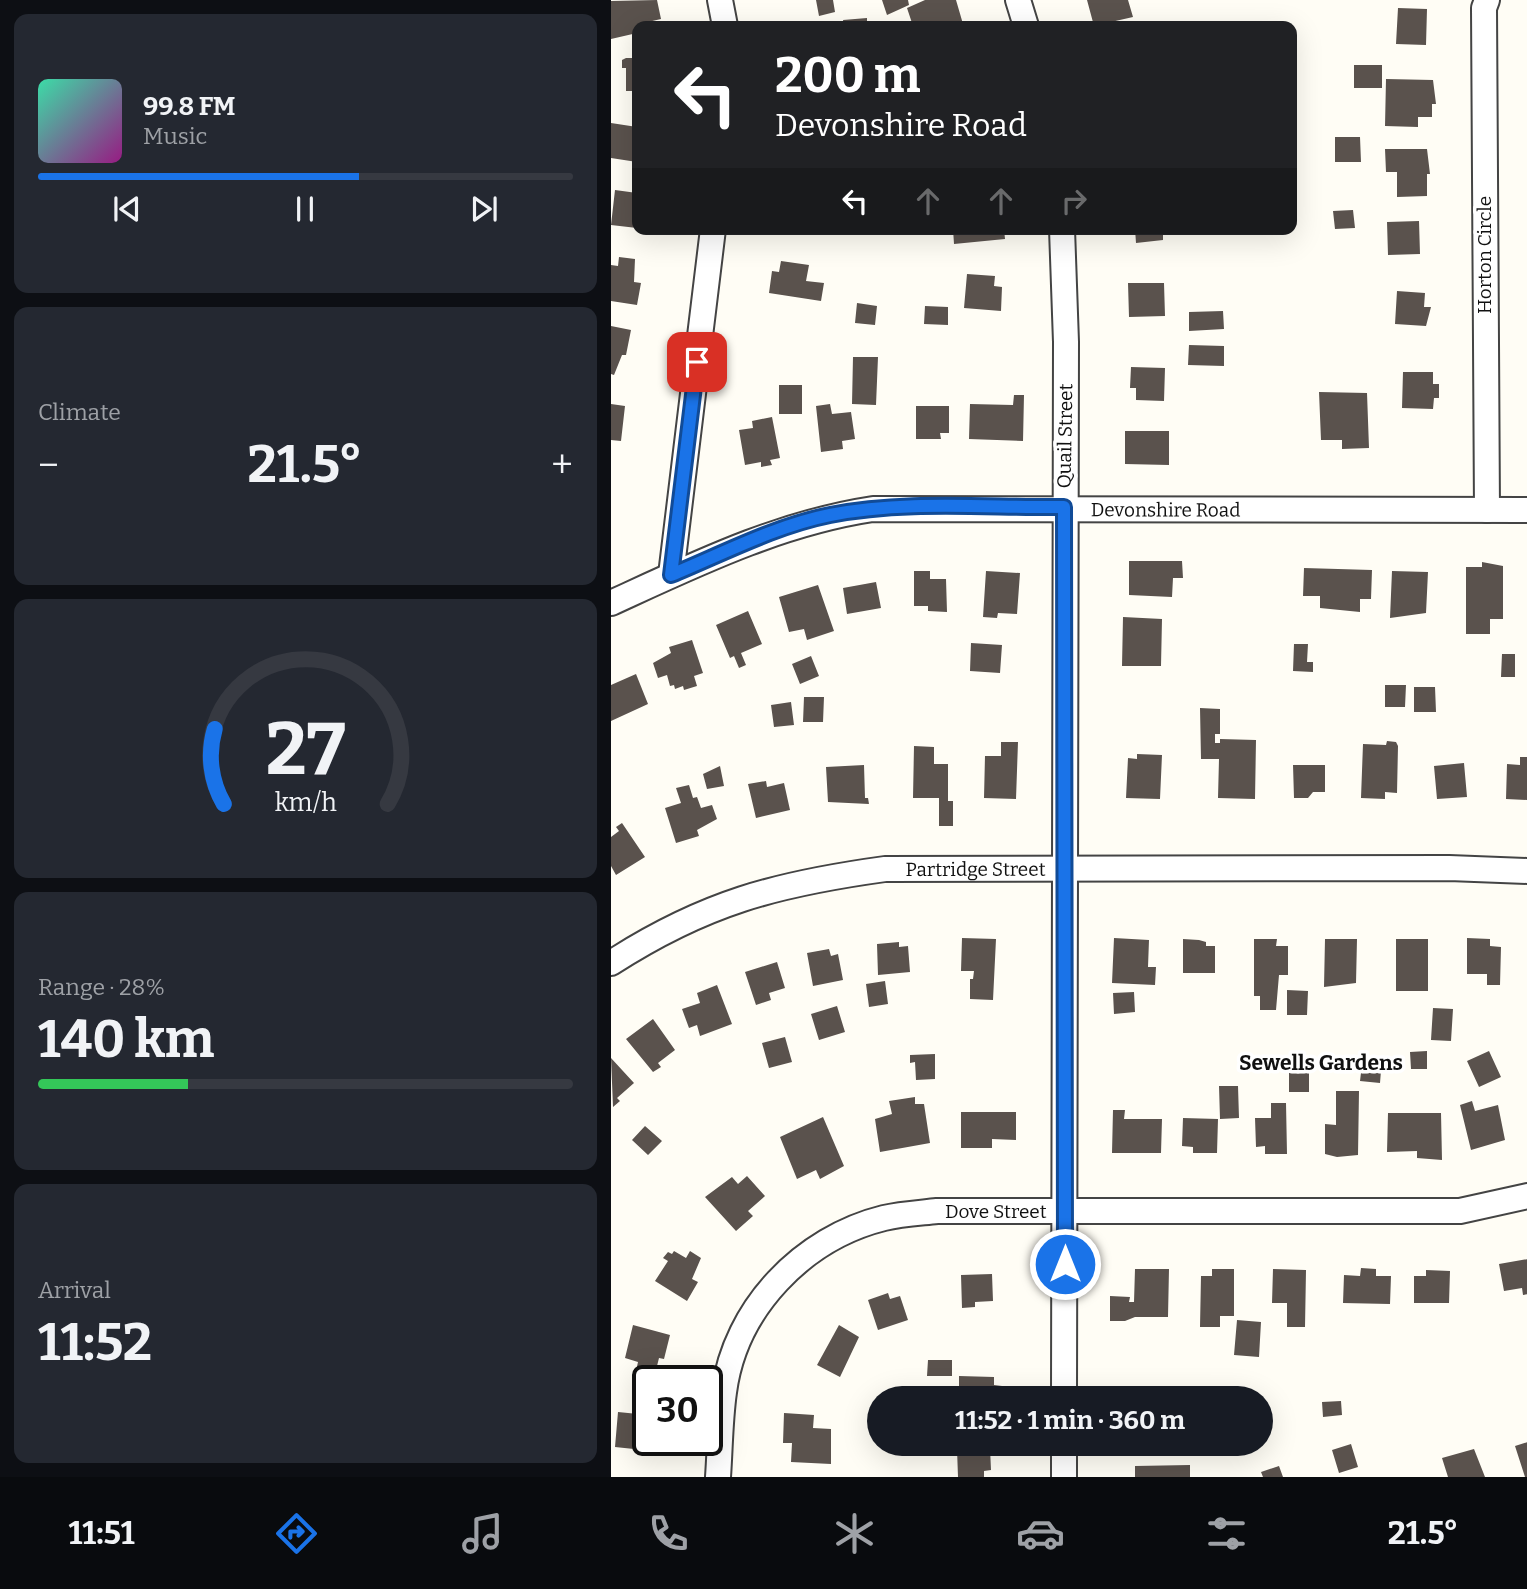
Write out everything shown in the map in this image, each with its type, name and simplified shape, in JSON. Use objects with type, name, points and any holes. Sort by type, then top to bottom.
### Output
[{"type":"street","points":[[719,0],[724,21]]},
{"type":"street","points":[[1018,0],[1024,21]]},
{"type":"street","name":"Horton Circle","points":[[1487,0],[1484,8],[1487,510]]},
{"type":"street","points":[[671,575],[712,235]]},
{"type":"street","name":"Quail Street","points":[[1062,235],[1066,342],[1064,1386]]},
{"type":"street","name":"Devonshire Road","points":[[611,603],[785,528],[829,515],[873,509],[1064,507],[1527,510]]},
{"type":"street","name":"Partridge Street","points":[[611,963],[659,932],[747,896],[815,879],[885,869],[1527,871]]},
{"type":"street","name":"Dove Street","points":[[718,1477],[724,1391],[732,1357],[749,1319],[774,1284],[800,1259],[831,1239],[885,1217],[937,1211],[1460,1211],[1527,1196]]},
{"type":"street","points":[[1064,1456],[1064,1477]]},
{"type":"building","points":[[657,0],[661,19],[632,21],[632,34],[611,39],[611,1]]},
{"type":"building","points":[[816,0],[833,0],[835,12],[819,16]]},
{"type":"building","points":[[882,0],[908,0],[909,5],[887,15]]},
{"type":"building","points":[[925,0],[956,0],[962,21],[911,21],[907,8]]},
{"type":"building","points":[[1087,0],[1128,0],[1133,17],[1115,21],[1093,21]]},
{"type":"building","points":[[1398,8],[1427,9],[1426,45],[1396,44]]},
{"type":"building","points":[[867,18],[867,21],[843,20]]},
{"type":"building","points":[[632,58],[632,91],[626,91],[626,68],[622,68],[622,60]]},
{"type":"building","points":[[1354,65],[1382,65],[1382,88],[1354,88]]},
{"type":"building","points":[[1386,79],[1433,80],[1436,104],[1432,104],[1432,117],[1418,117],[1418,127],[1385,126]]},
{"type":"building","points":[[611,123],[632,126],[632,161],[611,158]]},
{"type":"building","points":[[1335,137],[1360,137],[1361,162],[1335,162]]},
{"type":"building","points":[[1385,149],[1427,149],[1430,174],[1427,174],[1427,196],[1397,197],[1397,172],[1386,172]]},
{"type":"building","points":[[615,190],[632,192],[632,227],[611,225]]},
{"type":"building","points":[[1353,210],[1355,228],[1335,229],[1333,211]]},
{"type":"building","points":[[1419,221],[1420,254],[1388,255],[1387,222]]},
{"type":"building","points":[[953,235],[1005,235],[1005,239],[954,244]]},
{"type":"building","points":[[1135,235],[1163,235],[1163,240],[1136,243]]},
{"type":"building","points":[[619,257],[635,259],[634,282],[641,283],[637,305],[611,301],[611,265],[618,266]]},
{"type":"building","points":[[781,261],[809,265],[806,281],[824,283],[821,301],[769,293],[772,271],[779,272]]},
{"type":"building","points":[[967,274],[995,276],[994,286],[1002,287],[1001,311],[964,308]]},
{"type":"building","points":[[1128,283],[1164,283],[1165,316],[1129,317]]},
{"type":"building","points":[[1397,291],[1425,293],[1424,307],[1431,307],[1426,326],[1395,324]]},
{"type":"building","points":[[857,303],[877,306],[875,325],[855,323]]},
{"type":"building","points":[[925,306],[948,307],[948,325],[924,324]]},
{"type":"building","points":[[1223,311],[1224,329],[1189,331],[1189,312]]},
{"type":"building","points":[[611,326],[631,330],[626,355],[622,355],[614,375],[611,374]]},
{"type":"building","points":[[1189,345],[1224,346],[1224,366],[1188,365]]},
{"type":"building","points":[[853,357],[878,357],[876,405],[852,404]]},
{"type":"building","points":[[1131,367],[1165,368],[1164,401],[1136,400],[1136,388],[1130,388]]},
{"type":"building","points":[[1403,372],[1433,372],[1433,384],[1439,384],[1439,398],[1434,398],[1433,409],[1402,408]]},
{"type":"building","points":[[779,385],[802,385],[802,414],[779,414]]},
{"type":"building","points":[[1319,392],[1367,393],[1369,448],[1342,449],[1342,440],[1321,440]]},
{"type":"building","points":[[1014,395],[1024,395],[1023,441],[969,439],[970,404],[1013,405]]},
{"type":"building","points":[[611,404],[625,406],[621,441],[611,440]]},
{"type":"building","points":[[830,404],[832,414],[851,412],[855,439],[842,441],[843,449],[821,452],[816,406]]},
{"type":"building","points":[[916,406],[949,406],[949,433],[940,433],[941,439],[916,439]]},
{"type":"building","points":[[772,417],[780,458],[770,460],[772,465],[761,467],[761,462],[745,465],[739,430],[753,428],[752,421]]},
{"type":"building","points":[[1125,431],[1169,431],[1169,465],[1125,464]]},
{"type":"building","points":[[1129,561],[1182,561],[1183,578],[1173,578],[1172,597],[1129,595]]},
{"type":"building","points":[[1482,562],[1503,566],[1503,619],[1490,619],[1490,634],[1466,634],[1466,567],[1482,567]]},
{"type":"building","points":[[1304,568],[1372,570],[1371,599],[1360,599],[1360,612],[1320,608],[1320,596],[1303,596]]},
{"type":"building","points":[[914,571],[930,571],[930,579],[946,579],[947,612],[928,611],[928,606],[914,606]]},
{"type":"building","points":[[986,571],[1020,573],[1017,614],[998,613],[997,618],[983,617]]},
{"type":"building","points":[[1392,571],[1428,572],[1426,613],[1390,618]]},
{"type":"building","points":[[876,582],[881,608],[847,614],[843,588]]},
{"type":"building","points":[[818,585],[834,631],[807,640],[804,629],[789,632],[779,597]]},
{"type":"building","points":[[748,611],[762,644],[741,653],[746,665],[739,668],[734,656],[730,658],[716,625]]},
{"type":"building","points":[[1123,617],[1162,619],[1161,666],[1122,666]]},
{"type":"building","points":[[692,640],[703,673],[694,676],[697,686],[684,690],[683,686],[675,689],[674,685],[670,686],[667,675],[658,678],[653,663],[671,653],[669,647]]},
{"type":"building","points":[[971,643],[1002,645],[1000,673],[970,671]]},
{"type":"building","points":[[1294,644],[1308,644],[1307,662],[1313,662],[1313,672],[1293,671]]},
{"type":"building","points":[[1502,654],[1515,654],[1515,677],[1501,677]]},
{"type":"building","points":[[811,656],[819,676],[800,684],[792,664]]},
{"type":"building","points":[[636,674],[648,704],[611,721],[611,685]]},
{"type":"building","points":[[1385,685],[1406,685],[1405,707],[1385,707]]},
{"type":"building","points":[[1414,687],[1435,687],[1436,712],[1414,712]]},
{"type":"building","points":[[804,697],[824,697],[823,722],[803,722]]},
{"type":"building","points":[[791,702],[794,725],[774,727],[771,705]]},
{"type":"building","points":[[1200,708],[1220,709],[1220,734],[1215,734],[1215,743],[1220,743],[1220,739],[1256,740],[1255,799],[1218,798],[1219,759],[1201,759]]},
{"type":"building","points":[[1387,741],[1396,742],[1398,746],[1397,793],[1385,792],[1385,799],[1361,798],[1363,744],[1386,745]]},
{"type":"building","points":[[1001,742],[1018,742],[1016,799],[984,798],[985,756],[1001,756]]},
{"type":"building","points":[[914,746],[934,747],[934,764],[948,764],[948,801],[953,801],[953,826],[939,826],[939,798],[913,798]]},
{"type":"building","points":[[1137,754],[1162,755],[1160,799],[1126,798],[1128,758],[1137,759]]},
{"type":"building","points":[[1520,757],[1528,757],[1528,800],[1506,799],[1507,764],[1520,765]]},
{"type":"building","points":[[1464,763],[1467,797],[1437,799],[1434,766]]},
{"type":"building","points":[[864,765],[865,798],[868,798],[869,804],[828,802],[826,767]]},
{"type":"building","points":[[1293,765],[1325,765],[1325,792],[1313,792],[1308,798],[1294,798]]},
{"type":"building","points":[[720,766],[724,786],[707,789],[703,774]]},
{"type":"building","points":[[766,781],[767,787],[784,783],[790,810],[756,818],[748,784]]},
{"type":"building","points":[[689,785],[693,798],[697,797],[701,808],[712,805],[717,819],[697,830],[699,836],[676,843],[665,808],[681,803],[676,788]]},
{"type":"building","points":[[622,823],[645,857],[616,875],[611,866],[611,837],[619,831],[616,827]]},
{"type":"building","points":[[962,938],[996,939],[993,1000],[970,999],[970,979],[973,979],[974,971],[961,971]]},
{"type":"building","points":[[1114,938],[1149,940],[1148,967],[1156,967],[1155,985],[1112,983]]},
{"type":"building","points":[[1467,938],[1490,939],[1490,946],[1501,947],[1500,985],[1487,985],[1487,974],[1467,974]]},
{"type":"building","points":[[1183,939],[1199,940],[1206,942],[1206,946],[1215,946],[1215,973],[1183,973]]},
{"type":"building","points":[[1254,939],[1277,939],[1276,946],[1288,946],[1288,975],[1279,975],[1276,1010],[1260,1010],[1260,996],[1254,996]]},
{"type":"building","points":[[1325,939],[1357,939],[1356,983],[1324,987]]},
{"type":"building","points":[[1396,939],[1428,939],[1428,991],[1396,991]]},
{"type":"building","points":[[899,942],[899,947],[908,946],[910,972],[878,975],[877,944]]},
{"type":"building","points":[[829,949],[831,956],[838,954],[843,980],[813,986],[807,953]]},
{"type":"building","points":[[777,962],[785,988],[769,993],[771,1000],[756,1005],[745,972]]},
{"type":"building","points":[[885,981],[888,1004],[869,1007],[866,984]]},
{"type":"building","points":[[717,985],[732,1024],[700,1036],[697,1025],[689,1028],[682,1009],[700,1003],[697,993]]},
{"type":"building","points":[[1287,990],[1308,991],[1307,1015],[1287,1015]]},
{"type":"building","points":[[1134,992],[1135,1012],[1114,1014],[1113,993]]},
{"type":"building","points":[[837,1006],[845,1032],[819,1040],[811,1014]]},
{"type":"building","points":[[1433,1008],[1453,1009],[1451,1041],[1431,1040]]},
{"type":"building","points":[[653,1019],[675,1050],[658,1063],[661,1067],[653,1072],[626,1039]]},
{"type":"building","points":[[785,1037],[792,1062],[769,1068],[762,1043]]},
{"type":"building","points":[[1427,1051],[1427,1069],[1411,1069],[1410,1052]]},
{"type":"building","points":[[1489,1051],[1501,1077],[1479,1087],[1467,1061]]},
{"type":"building","points":[[935,1054],[935,1079],[916,1080],[915,1062],[910,1063],[910,1055]]},
{"type":"building","points":[[1363,1056],[1382,1058],[1380,1083],[1360,1081]]},
{"type":"building","points":[[611,1058],[634,1083],[617,1098],[620,1101],[613,1107]]},
{"type":"building","points":[[1289,1061],[1309,1062],[1309,1092],[1289,1092]]},
{"type":"building","points":[[1219,1086],[1238,1086],[1239,1118],[1220,1119]]},
{"type":"building","points":[[1336,1091],[1359,1091],[1358,1155],[1337,1157],[1325,1154],[1325,1124],[1336,1125]]},
{"type":"building","points":[[915,1097],[915,1104],[924,1104],[930,1143],[880,1152],[875,1119],[892,1114],[889,1101]]},
{"type":"building","points":[[1472,1101],[1475,1111],[1498,1105],[1505,1140],[1471,1150],[1460,1105]]},
{"type":"building","points":[[1271,1103],[1286,1103],[1287,1154],[1265,1154],[1265,1146],[1256,1147],[1255,1118],[1271,1118]]},
{"type":"building","points":[[1113,1110],[1125,1110],[1124,1119],[1162,1119],[1161,1153],[1112,1153]]},
{"type":"building","points":[[961,1112],[1016,1112],[1016,1140],[992,1139],[992,1148],[961,1148]]},
{"type":"building","points":[[1388,1113],[1441,1113],[1442,1160],[1417,1158],[1417,1151],[1387,1152]]},
{"type":"building","points":[[823,1117],[844,1166],[820,1179],[816,1170],[797,1179],[780,1137]]},
{"type":"building","points":[[1183,1118],[1218,1119],[1217,1153],[1193,1153],[1193,1147],[1182,1146]]},
{"type":"building","points":[[645,1126],[662,1141],[648,1155],[632,1140]]},
{"type":"building","points":[[747,1176],[765,1196],[748,1211],[753,1216],[736,1231],[705,1197],[732,1177],[738,1184]]},
{"type":"building","points":[[674,1251],[686,1258],[690,1251],[701,1258],[692,1279],[698,1282],[687,1301],[655,1281],[668,1261],[663,1258],[668,1252],[672,1254]]},
{"type":"building","points":[[1528,1259],[1528,1294],[1523,1295],[1522,1288],[1504,1291],[1499,1264]]},
{"type":"building","points":[[1361,1268],[1376,1269],[1376,1276],[1391,1276],[1390,1304],[1343,1303],[1344,1275],[1360,1276]]},
{"type":"building","points":[[1135,1269],[1169,1269],[1168,1317],[1135,1317],[1125,1321],[1110,1321],[1110,1296],[1130,1297],[1129,1302],[1134,1302]]},
{"type":"building","points":[[1212,1269],[1234,1269],[1234,1316],[1220,1316],[1220,1327],[1200,1327],[1201,1276],[1212,1276]]},
{"type":"building","points":[[1273,1269],[1306,1270],[1305,1327],[1287,1327],[1287,1303],[1272,1303]]},
{"type":"building","points":[[1426,1270],[1450,1271],[1449,1303],[1414,1303],[1414,1276],[1426,1276]]},
{"type":"building","points":[[992,1274],[993,1301],[975,1302],[975,1307],[962,1308],[961,1275]]},
{"type":"building","points":[[888,1293],[890,1299],[900,1296],[908,1320],[878,1330],[868,1300]]},
{"type":"building","points":[[1237,1320],[1261,1322],[1259,1357],[1234,1355]]},
{"type":"building","points":[[633,1325],[670,1335],[664,1359],[659,1358],[657,1365],[637,1365],[638,1362],[625,1358]]},
{"type":"building","points":[[839,1325],[859,1337],[840,1377],[817,1365]]},
{"type":"building","points":[[928,1360],[952,1360],[952,1376],[927,1376]]},
{"type":"building","points":[[959,1376],[994,1377],[994,1385],[1002,1386],[959,1386]]},
{"type":"building","points":[[1341,1401],[1342,1415],[1323,1417],[1322,1402]]},
{"type":"building","points":[[618,1412],[632,1413],[632,1449],[615,1447]]},
{"type":"building","points":[[784,1413],[814,1415],[813,1428],[831,1429],[831,1464],[791,1462],[792,1443],[783,1443]]},
{"type":"building","points":[[1528,1442],[1528,1477],[1525,1477],[1515,1446]]},
{"type":"building","points":[[1351,1444],[1358,1467],[1339,1473],[1332,1450]]},
{"type":"building","points":[[1474,1449],[1485,1477],[1448,1477],[1442,1458]]},
{"type":"building","points":[[957,1456],[990,1456],[991,1470],[984,1471],[984,1477],[958,1477]]},
{"type":"building","points":[[1190,1465],[1190,1477],[1135,1477],[1135,1466]]},
{"type":"building","points":[[1279,1466],[1283,1477],[1263,1477],[1261,1472]]},
{"type":"district","name":"Sewells Gardens","points":[[1321,1063]]},
{"type":"route","points":[[697,362],[671,575],[785,528],[829,515],[873,509],[1064,507],[1065,1264]]}]
